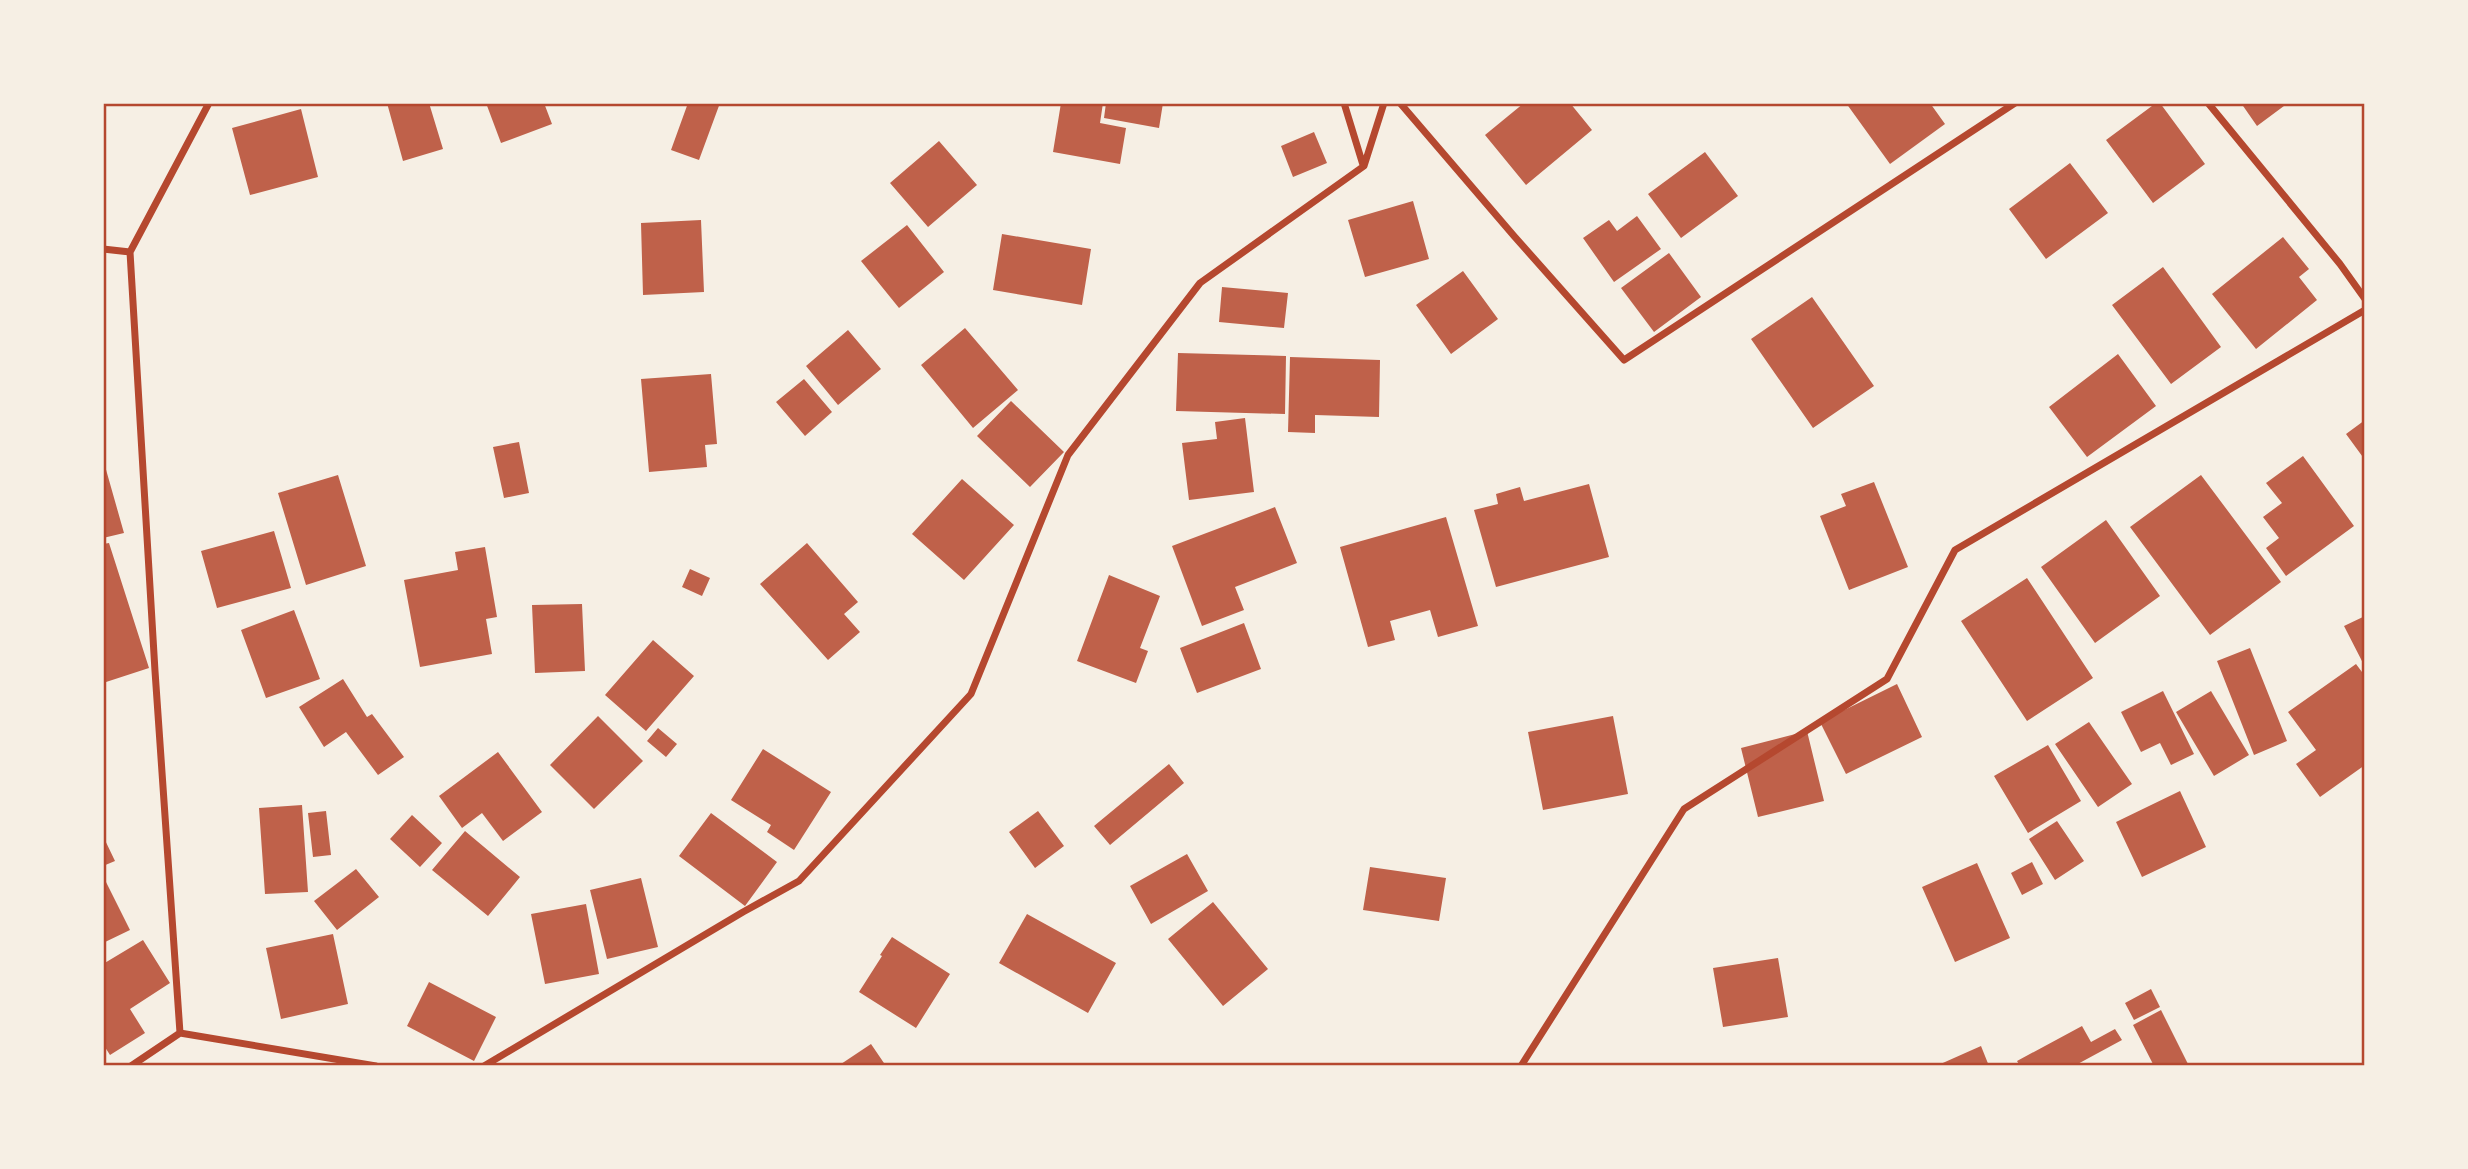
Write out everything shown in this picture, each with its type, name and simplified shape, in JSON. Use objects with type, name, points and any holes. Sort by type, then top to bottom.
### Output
[{"type":"street","points":[[180,1033],[130,252],[209,103]]},
{"type":"street","points":[[1344,103],[1364,166]]},
{"type":"street","points":[[484,1066],[799,881],[971,694],[1068,455],[1200,284],[1364,166],[1384,103]]},
{"type":"street","points":[[1400,103],[1624,360],[2015,103]]},
{"type":"street","points":[[2208,103],[2340,264],[2365,299]]},
{"type":"street","points":[[103,249],[130,252]]},
{"type":"street","points":[[1521,1066],[1684,809],[1887,679],[1955,550],[2365,310]]},
{"type":"street","points":[[131,1066],[180,1033],[376,1066]]},
{"type":"building","points":[[387,103],[429,103],[443,149],[403,161]]},
{"type":"building","points":[[486,103],[544,103],[552,124],[501,143]]},
{"type":"building","points":[[688,103],[720,103],[699,160],[671,150]]},
{"type":"building","points":[[1061,103],[1103,103],[1100,123],[1126,128],[1120,164],[1053,152]]},
{"type":"building","points":[[1106,103],[1163,103],[1159,128],[1104,118]]},
{"type":"building","points":[[1524,103],[1570,103],[1592,130],[1526,185],[1485,135]]},
{"type":"building","points":[[1846,103],[1930,103],[1945,124],[1890,164]]},
{"type":"building","points":[[2156,103],[2160,103],[2205,164],[2153,203],[2106,140]]},
{"type":"building","points":[[2241,103],[2288,103],[2257,126]]},
{"type":"building","points":[[301,109],[318,177],[250,195],[232,128]]},
{"type":"building","points":[[1314,132],[1327,163],[1293,177],[1281,146]]},
{"type":"building","points":[[939,141],[977,185],[928,227],[890,183]]},
{"type":"building","points":[[1705,152],[1738,196],[1681,238],[1648,194]]},
{"type":"building","points":[[2070,163],[2108,213],[2046,259],[2009,209]]},
{"type":"building","points":[[1413,201],[1429,259],[1365,277],[1348,220]]},
{"type":"building","points":[[1637,216],[1661,249],[1614,282],[1583,238],[1609,220],[1617,231]]},
{"type":"building","points":[[701,220],[704,292],[643,295],[641,223]]},
{"type":"building","points":[[907,225],[944,272],[899,308],[861,261]]},
{"type":"building","points":[[1002,234],[1091,249],[1082,305],[993,290]]},
{"type":"building","points":[[2283,237],[2309,269],[2299,277],[2317,300],[2256,349],[2212,294]]},
{"type":"building","points":[[1669,253],[1701,297],[1654,332],[1621,288]]},
{"type":"building","points":[[2163,267],[2221,347],[2171,384],[2112,305]]},
{"type":"building","points":[[1463,271],[1498,319],[1451,354],[1416,305]]},
{"type":"building","points":[[1222,287],[1288,293],[1284,328],[1219,322]]},
{"type":"building","points":[[1812,297],[1874,386],[1813,428],[1751,339]]},
{"type":"building","points":[[965,328],[1018,390],[973,428],[921,365]]},
{"type":"building","points":[[848,330],[881,369],[838,405],[806,366]]},
{"type":"building","points":[[1178,353],[1286,356],[1285,414],[1176,411]]},
{"type":"building","points":[[2118,354],[2156,406],[2087,457],[2049,407]]},
{"type":"building","points":[[1290,357],[1380,360],[1379,417],[1315,415],[1315,433],[1288,432]]},
{"type":"building","points":[[711,374],[717,444],[705,445],[707,467],[649,472],[641,379]]},
{"type":"building","points":[[804,379],[832,412],[805,436],[776,402]]},
{"type":"building","points":[[1011,401],[1064,452],[1030,487],[977,436]]},
{"type":"building","points":[[1245,418],[1254,492],[1189,500],[1182,443],[1217,439],[1215,422]]},
{"type":"building","points":[[2365,420],[2365,460],[2346,434]]},
{"type":"building","points":[[519,442],[529,493],[504,498],[493,447]]},
{"type":"building","points":[[2303,456],[2354,526],[2286,576],[2266,548],[2279,538],[2263,517],[2282,503],[2266,483]]},
{"type":"building","points":[[103,459],[124,533],[103,538]]},
{"type":"building","points":[[338,475],[366,566],[306,585],[278,493]]},
{"type":"building","points":[[2201,475],[2281,582],[2210,635],[2130,527]]},
{"type":"building","points":[[962,479],[1014,525],[964,580],[912,534]]},
{"type":"building","points":[[1874,482],[1908,567],[1849,590],[1820,516],[1846,506],[1841,494]]},
{"type":"building","points":[[1589,484],[1609,557],[1496,587],[1474,510],[1498,504],[1496,494],[1520,487],[1524,501]]},
{"type":"building","points":[[1275,507],[1297,563],[1235,587],[1244,610],[1202,626],[1172,546]]},
{"type":"building","points":[[1446,517],[1478,626],[1438,637],[1430,610],[1390,621],[1395,640],[1368,647],[1340,547]]},
{"type":"building","points":[[2106,520],[2160,596],[2095,643],[2041,567]]},
{"type":"building","points":[[274,531],[291,588],[217,608],[201,551]]},
{"type":"building","points":[[109,543],[149,668],[103,683],[103,544]]},
{"type":"building","points":[[807,543],[858,602],[844,614],[860,632],[828,660],[760,584]]},
{"type":"building","points":[[485,547],[497,617],[486,619],[492,654],[420,667],[404,580],[458,570],[455,552]]},
{"type":"building","points":[[690,569],[710,578],[702,596],[682,587]]},
{"type":"building","points":[[1109,575],[1160,596],[1140,648],[1148,651],[1136,683],[1077,661]]},
{"type":"building","points":[[2027,578],[2093,678],[2027,721],[1961,621]]},
{"type":"building","points":[[582,604],[585,671],[535,673],[532,605]]},
{"type":"building","points":[[294,610],[320,679],[266,698],[241,630]]},
{"type":"building","points":[[2365,616],[2365,667],[2344,626]]},
{"type":"building","points":[[1244,623],[1261,669],[1197,693],[1180,648]]},
{"type":"building","points":[[653,640],[694,676],[646,731],[605,695]]},
{"type":"building","points":[[2250,648],[2287,741],[2254,755],[2217,661]]},
{"type":"building","points":[[2356,664],[2365,676],[2365,765],[2320,797],[2296,764],[2316,750],[2288,712]]},
{"type":"building","points":[[343,679],[367,717],[372,714],[404,757],[378,775],[346,732],[324,747],[299,707]]},
{"type":"building","points":[[1897,684],[1922,737],[1846,774],[1820,722]]},
{"type":"building","points":[[2163,691],[2194,754],[2171,765],[2160,743],[2141,752],[2121,712]]},
{"type":"building","points":[[2211,691],[2249,755],[2214,776],[2176,712]]},
{"type":"building","points":[[598,716],[643,761],[594,809],[550,765]]},
{"type":"building","points":[[1613,716],[1628,794],[1543,810],[1528,732]]},
{"type":"building","points":[[2089,722],[2132,784],[2098,807],[2055,744]]},
{"type":"building","points":[[658,728],[677,744],[666,757],[647,741]]},
{"type":"building","points":[[1807,731],[1824,801],[1758,817],[1741,748]]},
{"type":"building","points":[[2048,745],[2081,801],[2028,833],[1994,776]]},
{"type":"building","points":[[763,749],[831,792],[794,850],[767,832],[771,825],[731,800]]},
{"type":"building","points":[[498,752],[542,812],[503,841],[482,813],[462,828],[439,796]]},
{"type":"building","points":[[1169,764],[1184,783],[1110,845],[1094,826]]},
{"type":"building","points":[[2180,791],[2206,847],[2142,877],[2116,822]]},
{"type":"building","points":[[302,805],[308,892],[265,894],[259,808]]},
{"type":"building","points":[[326,811],[331,855],[313,857],[308,813]]},
{"type":"building","points":[[1038,811],[1064,846],[1035,868],[1009,832]]},
{"type":"building","points":[[711,813],[777,862],[745,906],[679,856]]},
{"type":"building","points":[[412,815],[442,843],[420,867],[390,839]]},
{"type":"building","points":[[2057,821],[2084,861],[2055,880],[2029,839]]},
{"type":"building","points":[[465,831],[520,877],[488,916],[432,870]]},
{"type":"building","points":[[103,836],[115,861],[103,866]]},
{"type":"building","points":[[1187,854],[1208,891],[1151,924],[1130,886]]},
{"type":"building","points":[[2032,862],[2043,884],[2022,895],[2011,873]]},
{"type":"building","points":[[1977,863],[2010,938],[1955,962],[1922,887]]},
{"type":"building","points":[[1370,867],[1446,878],[1439,921],[1363,910]]},
{"type":"building","points":[[356,869],[379,897],[337,930],[314,901]]},
{"type":"building","points":[[103,876],[130,930],[103,943]]},
{"type":"building","points":[[641,878],[658,947],[607,959],[590,890]]},
{"type":"building","points":[[1213,902],[1268,969],[1223,1006],[1168,939]]},
{"type":"building","points":[[586,904],[599,974],[545,984],[531,914]]},
{"type":"building","points":[[1027,914],[1116,963],[1088,1013],[999,963]]},
{"type":"building","points":[[333,934],[348,1004],[281,1019],[266,948]]},
{"type":"building","points":[[892,937],[950,974],[916,1028],[859,992]]},
{"type":"building","points":[[143,940],[170,983],[130,1009],[145,1033],[110,1055],[103,1044],[103,964]]},
{"type":"building","points":[[1778,958],[1788,1017],[1723,1027],[1713,968]]},
{"type":"building","points":[[429,982],[496,1017],[474,1061],[407,1026]]},
{"type":"building","points":[[2151,989],[2160,1007],[2134,1020],[2125,1003]]},
{"type":"building","points":[[2161,1010],[2189,1066],[2154,1066],[2133,1025]]},
{"type":"building","points":[[2082,1026],[2091,1042],[2115,1029],[2122,1040],[2074,1066],[2020,1066],[2017,1061]]},
{"type":"building","points":[[871,1044],[886,1066],[838,1066]]},
{"type":"building","points":[[1981,1046],[1989,1066],[1936,1066]]}]
